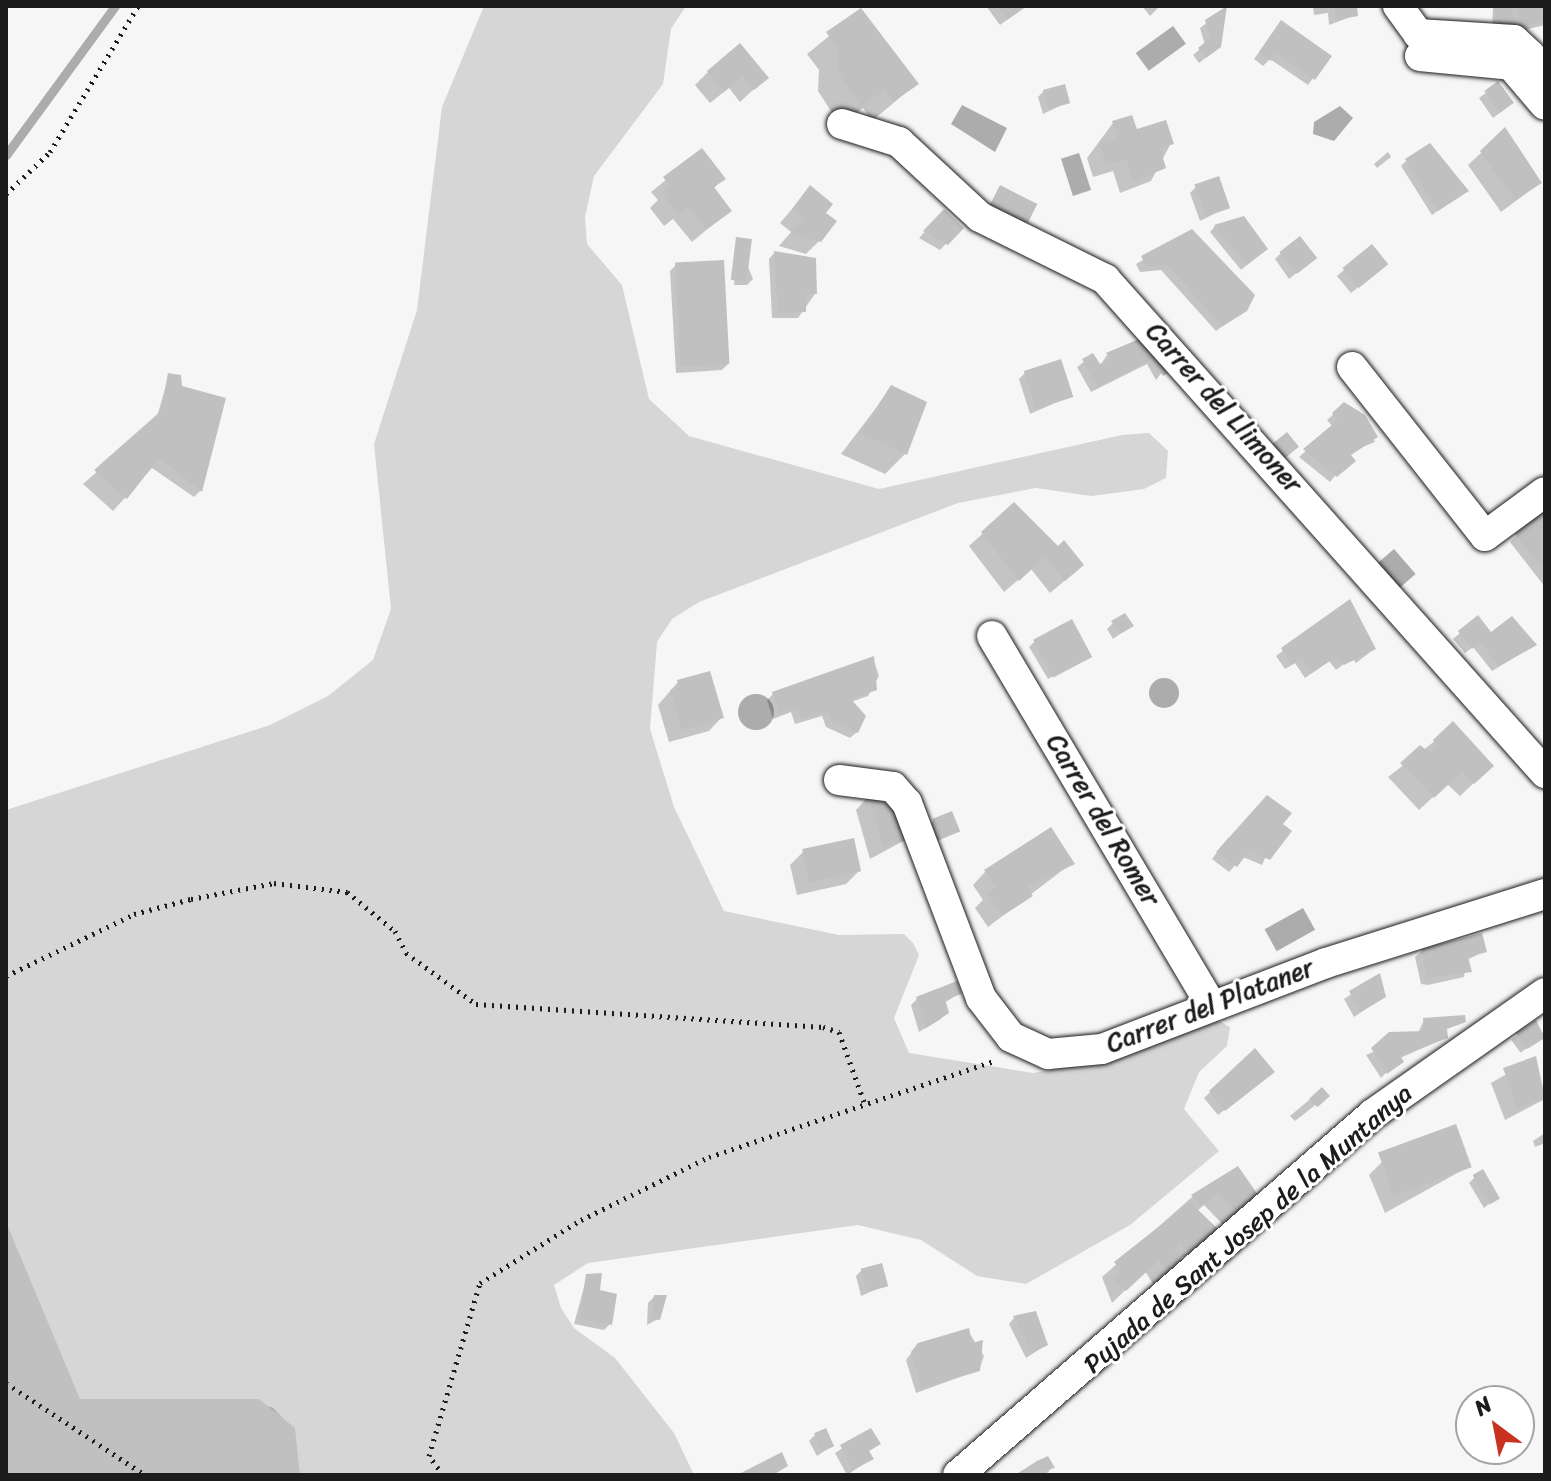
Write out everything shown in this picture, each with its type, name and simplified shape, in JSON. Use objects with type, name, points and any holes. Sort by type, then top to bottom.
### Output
[{"type":"street","points":[[1398,6],[1418,34],[1514,40],[1530,55],[1537,94]]},
{"type":"street","points":[[1420,56],[1511,65],[1537,94]]},
{"type":"street","name":"Carrer del Llimoner","points":[[842,124],[890,137],[980,217],[1105,279],[1545,773]]},
{"type":"street","points":[[1352,367],[1485,536],[1545,492]]},
{"type":"street","name":"Carrer del Romer","points":[[992,636],[1212,1006]]},
{"type":"street","points":[[839,780],[893,787],[907,803],[981,998],[1028,1048]]},
{"type":"street","name":"Carrer del Plataner","points":[[1028,1048],[1048,1054],[1102,1049],[1427,927],[1545,894]]},
{"type":"street","name":"Pujada de Sant Josep de la Muntanya","points":[[958,1475],[1373,1114],[1545,993]]},
{"type":"path","points":[[6,194],[50,152],[138,6]]},
{"type":"path","points":[[6,976],[134,914],[191,899],[274,883],[347,892],[395,931],[406,953],[476,1004],[823,1027],[839,1032],[864,1102]]},
{"type":"path","points":[[443,1475],[429,1456],[480,1283],[581,1220],[709,1157],[1028,1048]]},
{"type":"path","points":[[6,1383],[145,1475]]},
{"type":"shaded area","points":[[484,6],[686,6],[671,29],[663,84],[594,176],[585,217],[587,244],[622,285],[649,399],[689,436],[879,489],[1122,435],[1149,433],[1168,451],[1166,478],[1144,489],[1091,496],[1036,488],[958,503],[699,602],[672,619],[657,642],[650,729],[674,807],[724,911],[839,935],[904,934],[913,943],[919,955],[894,1018],[909,1053],[1033,1073],[1087,1064],[1217,1020],[1230,1027],[1227,1046],[1199,1072],[1184,1109],[1219,1151],[1130,1225],[1026,1284],[977,1276],[921,1240],[858,1225],[588,1263],[554,1285],[561,1308],[574,1328],[615,1358],[674,1433],[694,1475],[6,1475],[6,810],[270,725],[328,696],[373,660],[391,609],[374,444],[417,310],[442,107]]},
{"type":"shaded area","points":[[1173,26],[1186,44],[1149,71],[1136,53]]},
{"type":"shaded area","points":[[962,105],[1007,128],[995,152],[951,124]]},
{"type":"shaded area","points":[[1340,106],[1353,118],[1334,141],[1313,134],[1314,122]]},
{"type":"shaded area","points":[[1079,153],[1091,190],[1073,196],[1061,159]]},
{"type":"shaded area","points":[[1394,549],[1416,574],[1398,590],[1376,565]]},
{"type":"shaded area","points":[[1164,678],[1175,682],[1179,693],[1175,704],[1164,708],[1153,704],[1149,693],[1153,682]]},
{"type":"shaded area","points":[[756,694],[769,699],[774,712],[769,725],[756,730],[743,725],[738,712],[743,699]]},
{"type":"shaded area","points":[[1303,908],[1315,930],[1277,951],[1265,929]]},
{"type":"building","points":[[997,6],[1027,6],[1007,20]]},
{"type":"building","points":[[1227,6],[1221,47],[1206,58],[1198,48],[1210,38],[1205,20]]},
{"type":"building","points":[[1319,6],[1357,6],[1358,16],[1335,20],[1334,8]]},
{"type":"building","points":[[1494,6],[1512,6],[1515,23],[1498,27]]},
{"type":"building","points":[[1516,6],[1545,6],[1545,21],[1521,27]]},
{"type":"building","points":[[861,8],[919,84],[893,102],[884,90],[861,106],[837,71],[838,49],[826,32]]},
{"type":"building","points":[[1281,20],[1332,56],[1315,80],[1276,53],[1271,61],[1259,52]]},
{"type":"building","points":[[740,43],[769,78],[754,90],[743,76],[724,92],[707,71]]},
{"type":"building","points":[[1498,81],[1514,103],[1500,113],[1484,91]]},
{"type":"building","points":[[1065,84],[1070,103],[1048,109],[1043,90]]},
{"type":"building","points":[[1132,115],[1137,129],[1166,120],[1174,144],[1160,148],[1166,168],[1133,182],[1126,159],[1106,165],[1099,143],[1118,138],[1112,121]]},
{"type":"building","points":[[1505,127],[1542,183],[1515,200],[1480,151]]},
{"type":"building","points":[[1430,143],[1469,191],[1438,211],[1405,159]]},
{"type":"building","points":[[702,148],[726,179],[714,187],[732,211],[706,230],[688,206],[678,214],[662,193],[670,187],[663,177]]},
{"type":"building","points":[[1219,176],[1230,208],[1205,217],[1194,184]]},
{"type":"building","points":[[810,185],[833,204],[826,213],[837,221],[821,242],[791,233],[803,217],[792,209]]},
{"type":"building","points":[[1000,185],[1037,204],[1026,226],[989,207]]},
{"type":"building","points":[[944,209],[964,228],[948,245],[923,231]]},
{"type":"building","points":[[1244,216],[1268,249],[1247,265],[1214,225]]},
{"type":"building","points":[[1192,229],[1255,295],[1247,311],[1223,326],[1167,265],[1146,266],[1141,256]]},
{"type":"building","points":[[1300,236],[1317,258],[1297,274],[1280,252]]},
{"type":"building","points":[[736,237],[752,239],[747,282],[731,280]]},
{"type":"building","points":[[1372,244],[1388,264],[1359,288],[1342,268]]},
{"type":"building","points":[[774,251],[816,258],[817,294],[806,294],[806,312],[778,313]]},
{"type":"building","points":[[724,260],[729,364],[681,366],[675,263]]},
{"type":"building","points":[[1151,334],[1170,372],[1163,376],[1153,359],[1098,387],[1082,359],[1093,353],[1100,364],[1110,359],[1106,353]]},
{"type":"building","points":[[1061,359],[1073,397],[1036,409],[1024,371]]},
{"type":"building","points":[[168,373],[181,375],[182,386],[226,398],[202,492],[159,458],[127,499],[94,470],[161,411]]},
{"type":"building","points":[[891,385],[927,402],[907,455],[860,433]]},
{"type":"building","points":[[1344,402],[1365,415],[1378,437],[1351,455],[1356,461],[1337,477],[1303,449],[1338,420],[1332,413]]},
{"type":"building","points":[[1287,432],[1299,447],[1284,459],[1272,444]]},
{"type":"building","points":[[1014,502],[1058,546],[1064,540],[1084,565],[1065,581],[1045,557],[1019,581],[981,532]]},
{"type":"building","points":[[1545,507],[1545,572],[1515,534]]},
{"type":"building","points":[[1350,599],[1376,649],[1344,665],[1336,657],[1312,673],[1302,658],[1292,665],[1281,648]]},
{"type":"building","points":[[1125,613],[1134,626],[1120,634],[1111,621]]},
{"type":"building","points":[[1478,615],[1491,632],[1512,616],[1537,645],[1499,666],[1480,642],[1472,649],[1458,631]]},
{"type":"building","points":[[1072,619],[1092,657],[1053,678],[1033,640]]},
{"type":"building","points":[[874,656],[877,690],[851,699],[866,716],[858,733],[832,721],[828,712],[802,719],[797,708],[779,714],[772,692]]},
{"type":"building","points":[[710,671],[724,718],[682,730],[670,690],[679,687],[677,680]]},
{"type":"building","points":[[1453,721],[1494,766],[1474,784],[1462,772],[1434,798],[1400,763],[1420,745],[1430,753],[1437,746],[1433,740]]},
{"type":"building","points":[[868,795],[893,806],[909,840],[883,847]]},
{"type":"building","points":[[1267,795],[1292,813],[1283,824],[1292,831],[1270,860],[1249,851],[1237,867],[1216,852]]},
{"type":"building","points":[[952,811],[960,831],[941,839],[933,819]]},
{"type":"building","points":[[1051,827],[1075,864],[1027,887],[1033,896],[1002,916],[987,893],[996,887],[984,870]]},
{"type":"building","points":[[854,838],[861,871],[809,882],[802,849]]},
{"type":"building","points":[[1482,933],[1487,952],[1468,957],[1472,972],[1427,978],[1421,949]]},
{"type":"building","points":[[1380,973],[1386,997],[1361,1012],[1349,991]]},
{"type":"building","points":[[957,981],[962,994],[945,999],[949,1013],[926,1028],[916,997]]},
{"type":"building","points":[[1465,1015],[1466,1022],[1447,1029],[1448,1038],[1400,1055],[1404,1062],[1387,1074],[1371,1048],[1389,1032],[1424,1031],[1423,1018]]},
{"type":"building","points":[[1536,1020],[1545,1038],[1527,1049],[1516,1033]]},
{"type":"building","points":[[1255,1048],[1275,1072],[1225,1111],[1209,1091]]},
{"type":"building","points":[[1536,1056],[1545,1098],[1518,1108],[1503,1068]]},
{"type":"building","points":[[1322,1087],[1330,1096],[1317,1107],[1309,1098]]},
{"type":"building","points":[[1456,1124],[1472,1167],[1394,1196],[1378,1152]]},
{"type":"building","points":[[1238,1166],[1265,1205],[1244,1221],[1219,1193],[1201,1207],[1191,1195]]},
{"type":"building","points":[[1483,1169],[1500,1198],[1490,1204],[1473,1175]]},
{"type":"building","points":[[1190,1202],[1221,1232],[1188,1252],[1181,1243],[1174,1249],[1184,1263],[1169,1276],[1159,1260],[1126,1291],[1114,1278],[1121,1270],[1114,1262]]},
{"type":"building","points":[[6,1222],[80,1399],[259,1399],[295,1428],[300,1475],[6,1475]]},
{"type":"building","points":[[882,1263],[888,1286],[867,1292],[861,1269]]},
{"type":"building","points":[[602,1273],[600,1290],[617,1294],[612,1325],[579,1319],[586,1274]]},
{"type":"building","points":[[654,1295],[667,1295],[660,1320],[652,1319]]},
{"type":"building","points":[[1036,1311],[1048,1345],[1032,1353],[1013,1316]]},
{"type":"building","points":[[969,1328],[972,1343],[983,1340],[980,1371],[922,1388],[911,1352],[918,1343]]},
{"type":"building","points":[[826,1428],[834,1446],[822,1452],[814,1433]]},
{"type":"building","points":[[871,1428],[881,1444],[869,1451],[874,1459],[853,1470],[840,1445]]},
{"type":"building","points":[[782,1452],[788,1466],[773,1475],[737,1475]]},
{"type":"building","points":[[1048,1456],[1055,1468],[1015,1475],[1037,1461]]},
{"type":"waterway","points":[[6,155],[115,6]]}]
